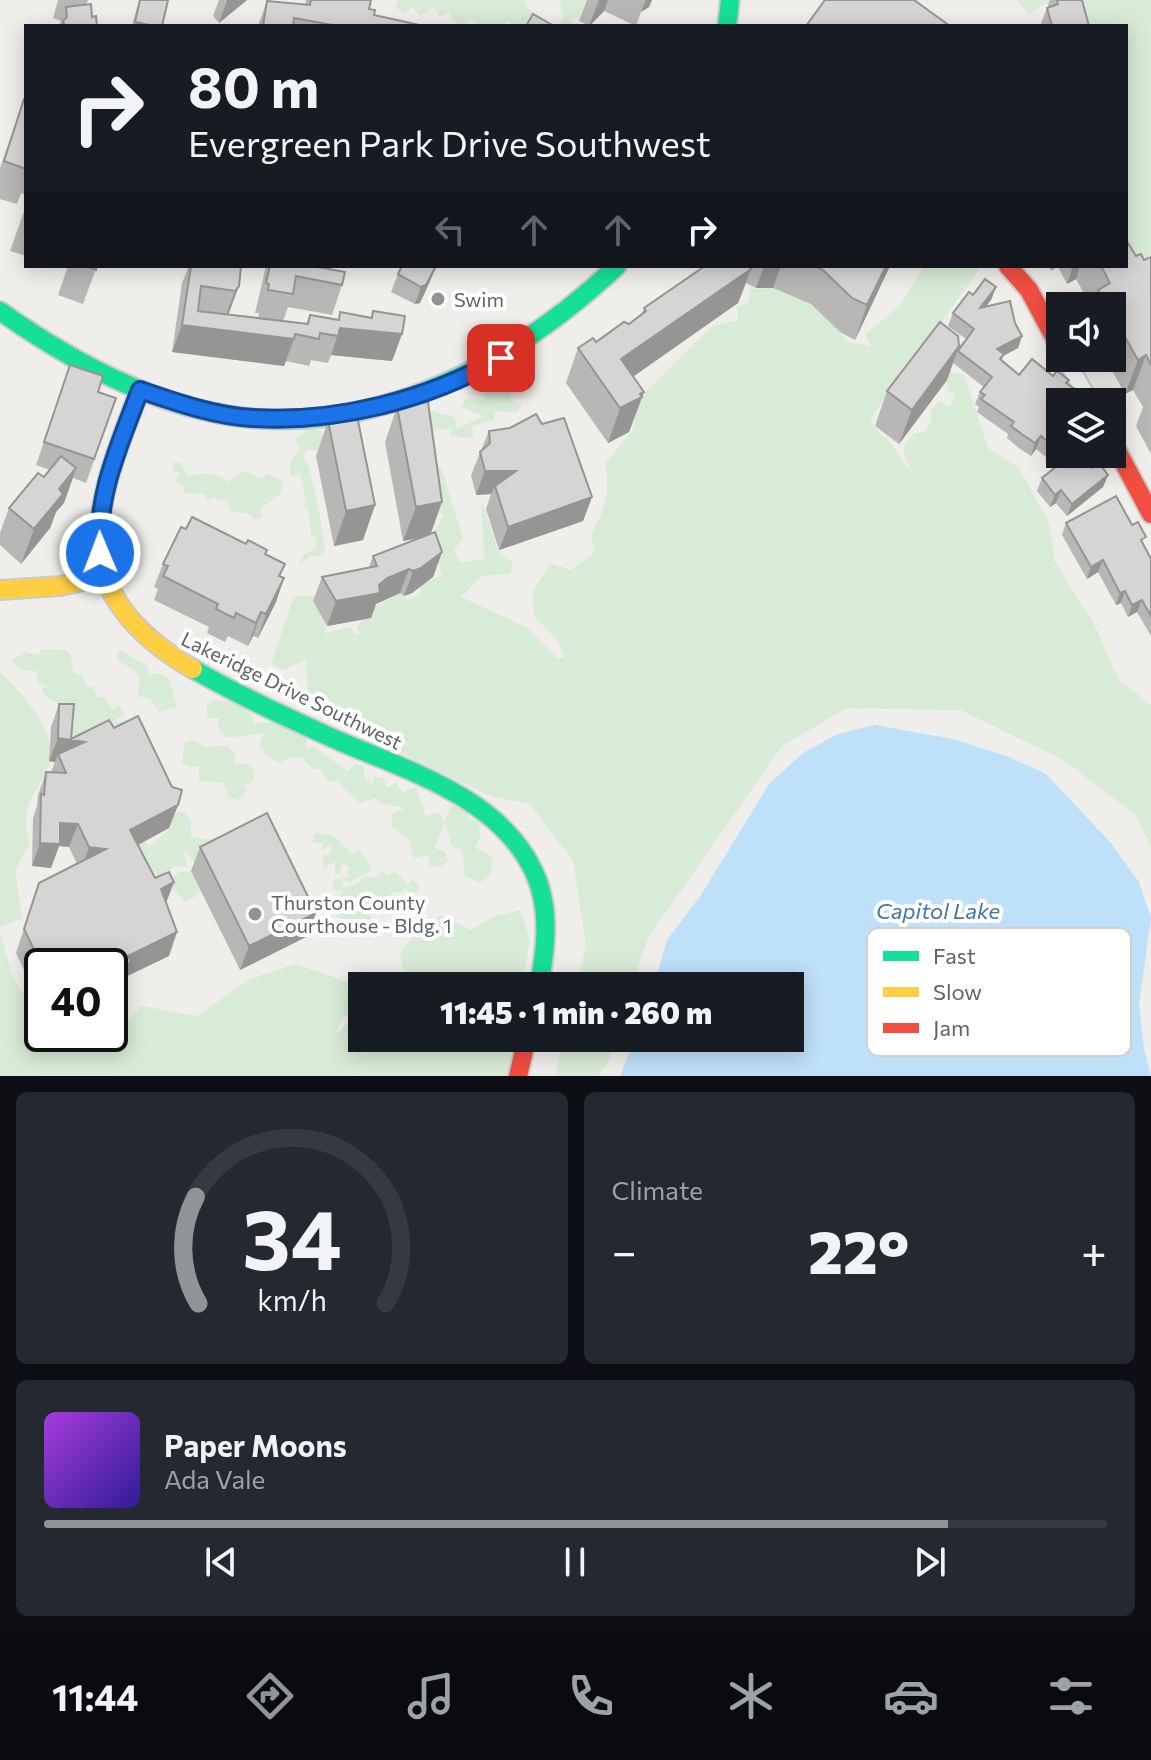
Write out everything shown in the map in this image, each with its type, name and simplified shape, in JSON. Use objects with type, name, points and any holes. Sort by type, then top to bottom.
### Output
[{"type":"street","points":[[727,24],[730,0]]},
{"type":"street","points":[[0,311],[87,368],[178,403],[251,418],[329,416],[418,396],[480,370],[521,347],[563,317],[615,268]]},
{"type":"street","points":[[1010,268],[1029,290],[1046,322]]},
{"type":"street","name":"Lakeridge Drive Southwest","points":[[140,390],[101,504],[99,536],[106,576],[129,619],[168,653],[259,702],[488,812],[509,832],[535,873],[542,893],[547,921],[541,972]]},
{"type":"street","points":[[1126,467],[1151,514]]},
{"type":"street","points":[[0,590],[60,586],[106,576]]},
{"type":"street","points":[[518,1076],[524,1052]]},
{"type":"green space","points":[[399,0],[525,0],[527,8],[551,24],[512,24],[509,20],[505,24],[479,24],[472,19],[459,24],[453,22],[449,12],[440,17],[434,7],[420,16],[413,7],[403,13],[395,6]]},
{"type":"green space","points":[[560,0],[590,0],[583,17],[569,19],[573,24],[557,24],[564,19]]},
{"type":"green space","points":[[1016,0],[1151,0],[1151,279],[1128,266],[1128,24],[1084,24],[1045,3],[1029,14]]},
{"type":"green space","points":[[923,268],[979,270],[870,419],[911,471],[904,451],[906,443],[914,433],[923,433],[931,421],[931,410],[939,401],[950,407],[955,393],[948,391],[946,370],[964,375],[988,448],[1019,468],[1049,523],[1055,562],[1094,624],[1119,680],[1151,705],[1151,848],[1136,815],[1063,760],[961,710],[847,708],[782,746],[648,938],[637,972],[580,972],[586,944],[573,861],[530,804],[490,796],[347,727],[308,693],[306,660],[282,670],[271,664],[294,596],[313,596],[326,633],[350,627],[355,634],[360,634],[357,627],[362,620],[371,618],[372,608],[400,593],[408,600],[420,594],[421,584],[442,575],[430,541],[444,515],[430,506],[431,486],[440,464],[463,538],[454,550],[460,562],[484,559],[481,498],[498,551],[513,563],[510,574],[481,576],[461,597],[526,627],[557,658],[565,657],[558,641],[534,616],[533,592],[550,563],[571,570],[595,552],[591,534],[606,500],[605,463],[633,430],[638,399],[713,326],[738,320],[737,307],[749,302],[750,289],[773,288],[811,304],[832,321],[846,341],[871,347],[866,334],[901,304]]},
{"type":"green space","points":[[495,383],[509,392],[512,401],[523,404],[517,412],[496,411],[493,420],[472,427],[474,439],[450,435],[452,425],[447,430],[437,428],[430,435],[425,418],[430,411],[455,417],[457,429],[483,416],[461,407],[466,398],[485,400],[484,388]]},
{"type":"green space","points":[[311,426],[322,431],[325,441],[320,450],[307,450],[304,457],[314,488],[325,551],[318,557],[311,555],[299,566],[302,556],[316,548],[316,538],[311,535],[308,507],[301,504],[306,501],[300,473],[290,476],[290,464],[299,449],[295,440]]},
{"type":"green space","points":[[174,462],[181,463],[188,477],[208,474],[228,482],[244,471],[262,479],[267,474],[283,481],[281,493],[260,509],[262,517],[255,520],[248,513],[231,512],[227,500],[218,501],[214,497],[207,501],[203,494],[185,493],[183,486],[175,481],[180,473],[172,471]]},
{"type":"green space","points":[[41,649],[65,650],[70,654],[75,674],[82,674],[87,687],[93,687],[98,697],[104,697],[113,710],[119,705],[125,713],[122,719],[116,718],[118,723],[125,720],[135,728],[70,743],[57,713],[58,704],[45,696],[41,687],[52,689],[38,683],[36,671],[25,671],[11,661],[25,652],[39,655]]},
{"type":"green space","points":[[118,649],[147,666],[149,675],[158,673],[169,679],[177,707],[160,712],[150,699],[138,696],[138,674],[117,660]]},
{"type":"green space","points":[[0,673],[38,716],[50,743],[51,756],[29,804],[26,821],[30,843],[15,870],[22,918],[0,927]]},
{"type":"green space","points":[[214,700],[239,705],[255,724],[278,721],[308,734],[306,749],[314,747],[348,771],[355,764],[363,766],[365,778],[372,784],[375,776],[384,778],[387,788],[396,783],[403,792],[416,787],[426,816],[438,812],[444,822],[451,806],[466,809],[469,819],[478,822],[481,836],[475,847],[493,858],[490,876],[479,883],[465,876],[462,850],[452,846],[445,823],[434,848],[444,851],[448,860],[441,867],[430,866],[429,855],[414,858],[409,839],[392,827],[392,814],[405,808],[380,803],[376,798],[360,803],[339,780],[328,781],[321,769],[314,770],[303,758],[289,757],[280,764],[266,755],[259,745],[264,733],[226,738],[218,727],[219,718],[207,718],[207,705]]},
{"type":"green space","points":[[195,740],[204,747],[228,746],[235,755],[235,764],[250,764],[255,773],[252,782],[243,785],[247,790],[239,800],[229,798],[223,783],[199,780],[199,766],[189,767],[182,762],[185,742]]},
{"type":"green space","points":[[177,812],[184,812],[191,821],[191,837],[215,840],[204,885],[200,892],[185,902],[172,888],[172,878],[179,872],[191,871],[195,863],[185,851],[186,867],[175,865],[159,879],[151,868],[147,871],[122,854],[144,841],[150,846],[172,827],[171,817]]},
{"type":"green space","points":[[315,834],[335,837],[352,855],[359,849],[371,866],[370,871],[350,882],[344,880],[342,888],[358,884],[362,878],[378,876],[383,871],[387,875],[396,872],[408,885],[412,880],[419,883],[418,891],[411,893],[405,888],[401,893],[392,892],[390,897],[370,897],[372,904],[367,907],[372,923],[367,925],[354,925],[336,916],[335,904],[343,892],[333,889],[333,880],[348,878],[349,867],[344,864],[340,867],[341,873],[335,875],[335,861],[323,869],[323,855],[329,855],[331,849],[329,845],[322,851],[323,843],[312,843]]},
{"type":"green space","points":[[520,910],[530,940],[524,972],[404,972],[400,953],[413,937],[441,915],[470,930],[493,917]]},
{"type":"green space","points":[[0,932],[13,978],[24,995],[24,1052],[128,1052],[128,1021],[141,1006],[198,1016],[247,980],[295,964],[348,981],[348,1015],[342,1018],[335,1035],[348,1023],[348,1052],[516,1052],[510,1076],[0,1076]]},
{"type":"green space","points":[[561,1052],[611,1052],[598,1076],[555,1076]]},
{"type":"water","name":"Capitol Lake","points":[[875,725],[953,739],[1009,757],[1046,774],[1110,842],[1139,882],[1151,918],[1139,1005],[1144,1049],[1151,1076],[620,1076],[629,1052],[804,1052],[804,972],[658,972],[667,940],[701,895],[769,784],[803,753],[838,734]]},
{"type":"building","points":[[140,0],[168,0],[162,24],[135,22]]},
{"type":"building","points":[[311,0],[371,0],[369,9],[375,10],[374,15],[415,24],[327,24],[294,18],[293,24],[263,24],[267,1],[310,5]]},
{"type":"building","points":[[825,0],[914,0],[947,24],[807,24]]},
{"type":"building","points":[[1057,0],[1082,0],[1088,24],[1051,24],[1047,8],[1058,4]]},
{"type":"building","points":[[91,4],[92,17],[96,16],[97,24],[64,24],[66,7]]},
{"type":"building","points":[[533,14],[550,24],[527,24]]},
{"type":"building","points":[[24,99],[24,168],[4,161]]},
{"type":"building","points":[[1128,243],[1136,256],[1141,254],[1144,260],[1151,257],[1151,365],[1146,355],[1138,360],[1126,339],[1126,292],[1098,290],[1110,283],[1102,268],[1128,268]]},
{"type":"building","points":[[191,268],[241,268],[239,286],[235,291],[201,286],[198,311],[308,324],[310,315],[339,320],[340,312],[372,318],[373,311],[405,316],[402,334],[340,328],[338,336],[320,333],[319,339],[295,334],[294,339],[182,325]]},
{"type":"building","points":[[270,268],[323,268],[345,272],[342,285],[296,276],[293,294],[268,290],[269,284],[266,283]]},
{"type":"building","points":[[401,268],[435,268],[426,285],[421,287],[398,274]]},
{"type":"building","points":[[702,268],[751,269],[621,359],[644,392],[640,394],[642,397],[620,408],[578,348],[593,338],[596,342],[624,322],[629,324],[646,311],[644,308]]},
{"type":"building","points":[[819,268],[885,268],[867,305],[852,298]]},
{"type":"building","points":[[985,279],[996,287],[980,308],[1010,301],[1015,323],[1022,336],[997,349],[1004,354],[1000,359],[1019,375],[1032,359],[1053,376],[1058,372],[1074,388],[1046,388],[1046,440],[1041,436],[1035,443],[1011,426],[1014,422],[981,399],[985,395],[980,392],[992,377],[958,351],[974,329],[953,313],[969,292],[973,295]]},
{"type":"building","points":[[940,322],[958,336],[959,346],[912,410],[887,391]]},
{"type":"building","points":[[70,365],[103,376],[98,392],[116,398],[94,459],[44,442]]},
{"type":"building","points":[[428,402],[442,502],[416,507],[397,407]]},
{"type":"building","points":[[536,414],[542,424],[564,418],[592,497],[508,527],[495,486],[516,471],[485,471],[480,452],[490,443],[489,431],[510,428]]},
{"type":"building","points":[[357,416],[375,505],[346,511],[328,421]]},
{"type":"building","points":[[61,456],[76,468],[59,489],[63,494],[34,529],[9,508],[38,473],[44,477]]},
{"type":"building","points":[[1054,468],[1103,468],[1108,475],[1072,504],[1061,490],[1055,495],[1042,478]]},
{"type":"building","points":[[1116,496],[1132,525],[1138,522],[1146,537],[1141,540],[1151,559],[1151,616],[1142,600],[1132,605],[1125,591],[1120,593],[1103,560],[1091,567],[1066,523]]},
{"type":"building","points":[[192,517],[246,544],[248,540],[267,550],[265,554],[285,564],[279,576],[284,578],[266,614],[261,612],[256,623],[236,613],[234,618],[216,609],[218,604],[163,576],[168,566],[163,564],[181,527],[186,529]]},
{"type":"building","points":[[435,532],[442,552],[421,568],[409,569],[387,578],[379,585],[380,593],[336,601],[322,577],[377,566],[373,556]]},
{"type":"building","points":[[59,704],[74,704],[71,739],[109,720],[114,728],[138,716],[172,787],[182,790],[178,805],[130,830],[155,878],[169,872],[174,882],[161,889],[177,932],[128,956],[128,948],[33,948],[24,929],[39,883],[106,849],[89,847],[78,824],[60,823],[60,844],[40,843],[41,794],[44,795],[46,772],[66,773],[58,754],[85,742],[58,738]]},
{"type":"building","name":"Thurston County Courthouse - Bldg. 1","points":[[267,813],[316,913],[249,946],[200,847]]},
{"type":"traffic: fast","points":[[727,24],[730,0]]},
{"type":"traffic: fast","points":[[0,311],[86,365],[149,394],[214,413],[248,418],[300,419],[351,413],[400,400],[448,382],[537,331],[615,268]]},
{"type":"traffic: fast","points":[[193,669],[278,713],[417,773],[473,804],[497,823],[518,845],[539,886],[546,928],[541,972]]},
{"type":"traffic: slow","points":[[140,390],[110,473],[102,510],[100,545],[106,578],[123,610],[151,640],[193,669]]},
{"type":"traffic: slow","points":[[0,590],[60,586],[106,576]]},
{"type":"traffic: jam","points":[[1010,268],[1029,290],[1046,322]]},
{"type":"traffic: jam","points":[[1126,467],[1151,514]]},
{"type":"traffic: jam","points":[[518,1076],[524,1052]]},
{"type":"place","name":"Swim","points":[[438,299]]},
{"type":"place","name":"Thurston County Courthouse - Bldg. 1","points":[[255,914]]},
{"type":"route","points":[[100,553],[99,513],[104,488],[140,390],[178,403],[251,418],[329,416],[418,396],[501,358]]}]
